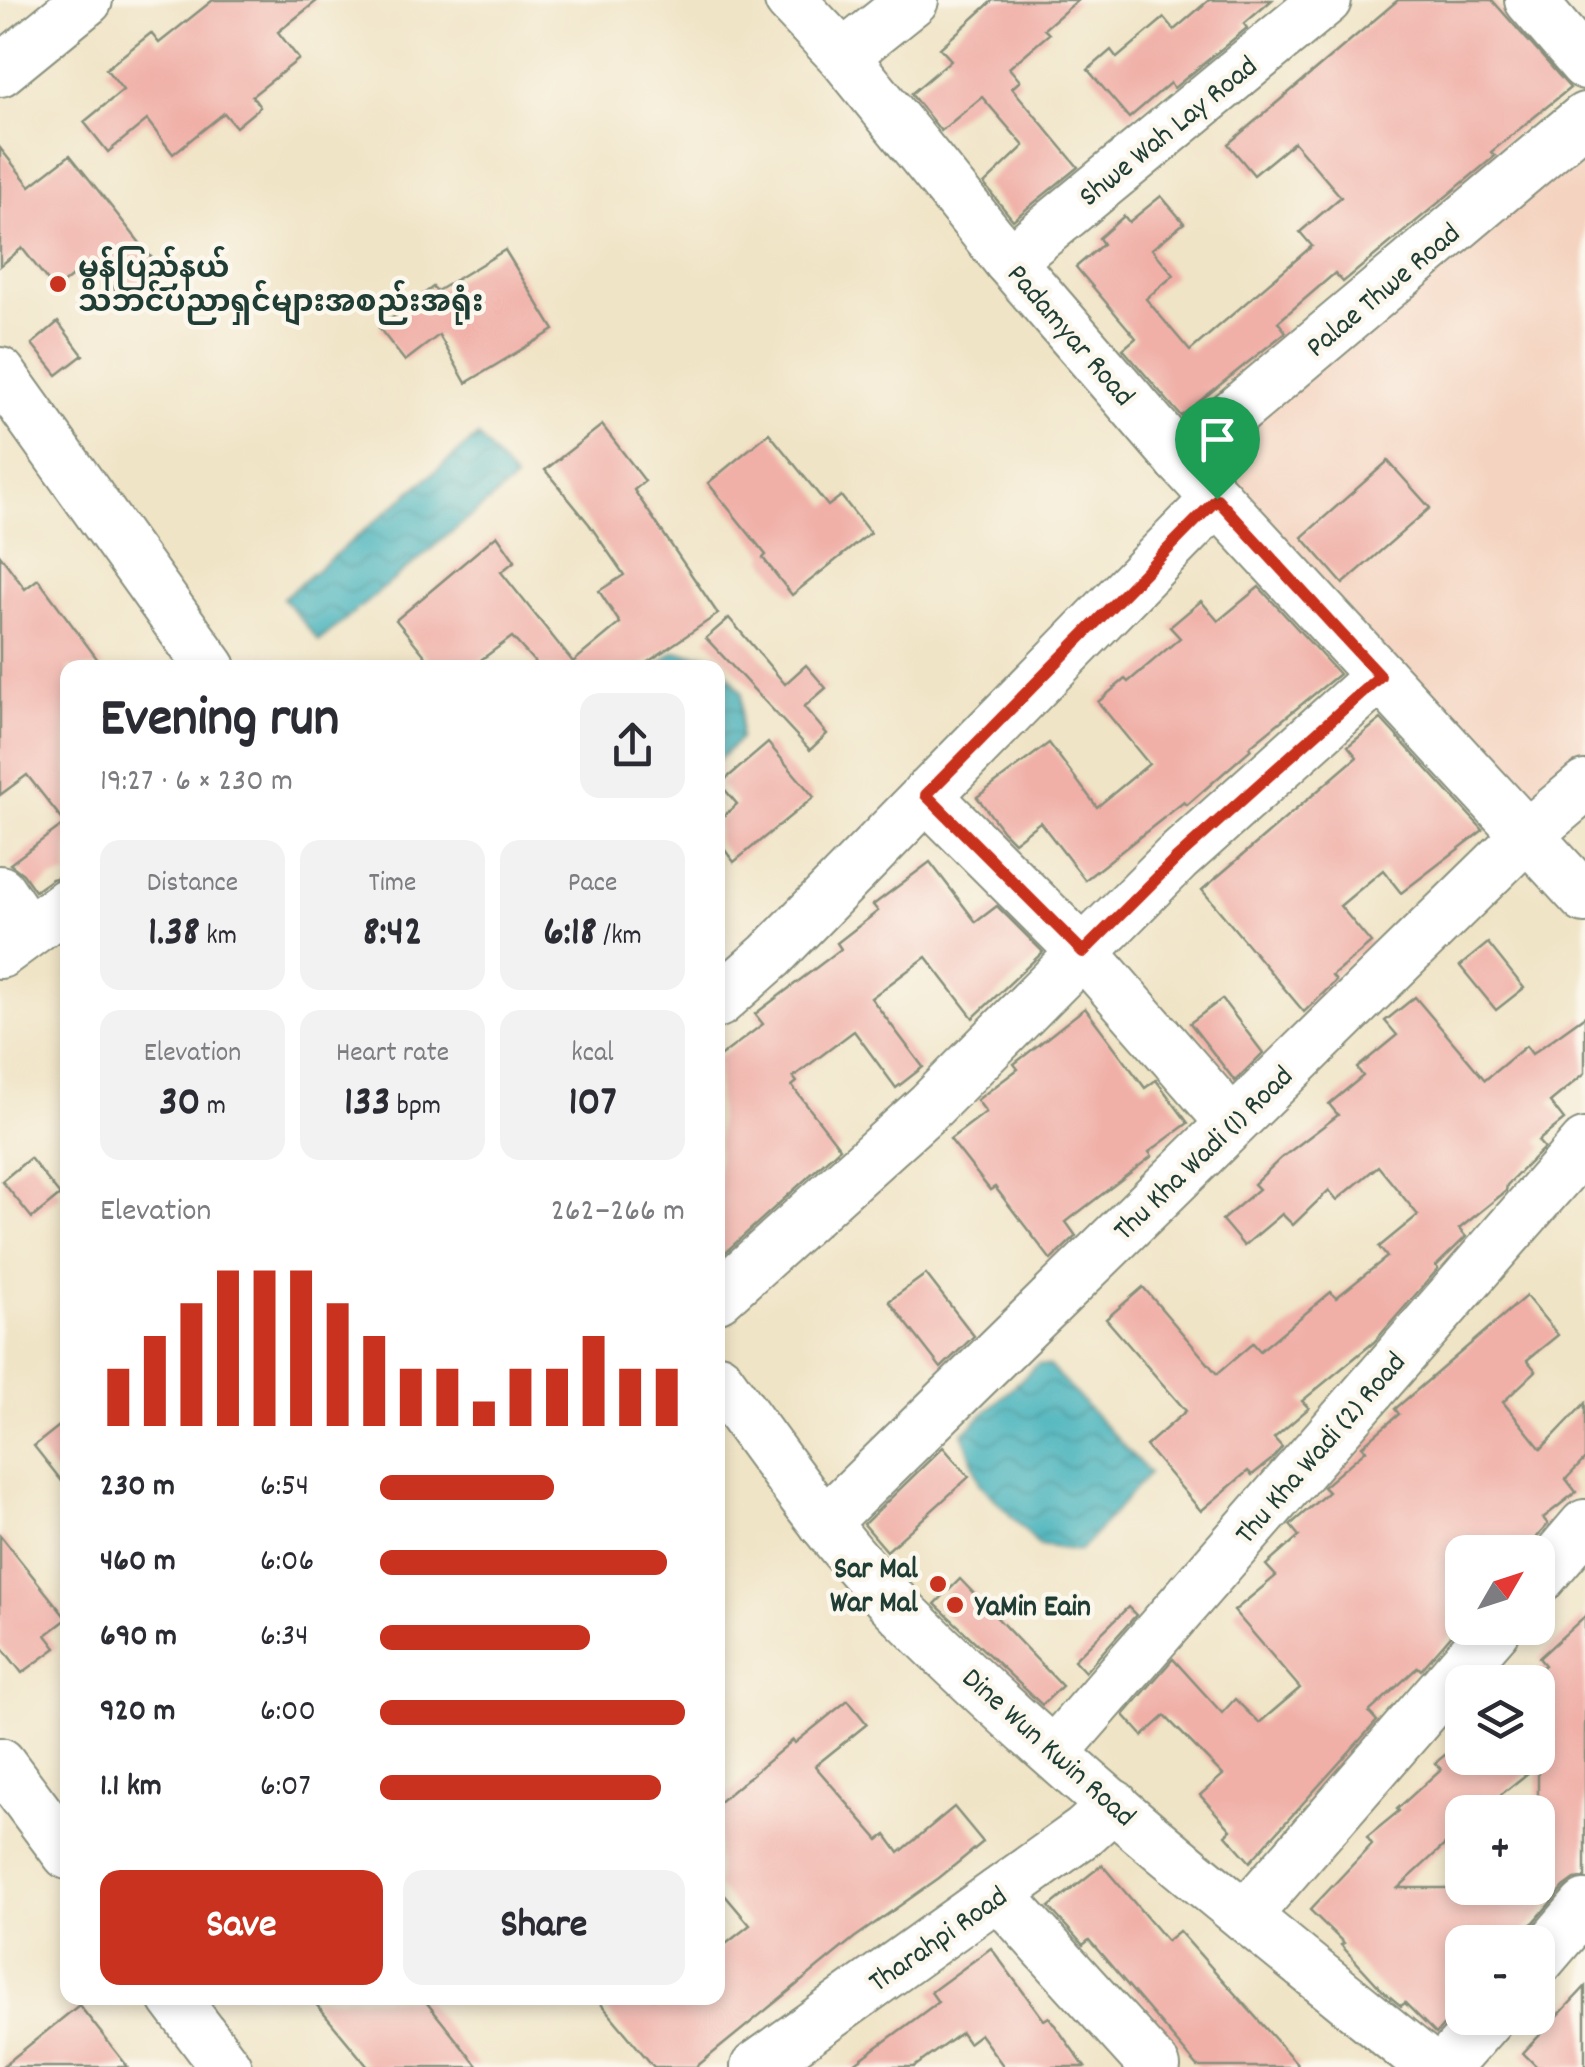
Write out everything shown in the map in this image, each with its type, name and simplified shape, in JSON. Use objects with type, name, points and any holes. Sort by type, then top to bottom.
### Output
[{"type":"street","points":[[0,71],[86,0]]},
{"type":"street","name":"Padamyar Road","points":[[790,0],[844,56],[1009,261],[1180,459],[1585,898]]},
{"type":"street","points":[[844,56],[913,0]]},
{"type":"street","name":"Shwe Wah Lay Road","points":[[1009,261],[1326,0]]},
{"type":"street","points":[[1530,0],[1585,64]]},
{"type":"street","name":"Palae Thwe Road","points":[[1180,459],[1585,118]]},
{"type":"street","points":[[0,373],[205,660]]},
{"type":"street","points":[[725,996],[770,956],[1217,499]]},
{"type":"street","points":[[725,1291],[931,1105],[1176,859],[1380,676]]},
{"type":"street","name":"Thu Kha Wadi (1) Road","points":[[824,1523],[1527,835],[1585,786]]},
{"type":"street","points":[[926,795],[1083,952],[1232,1123]]},
{"type":"street","points":[[0,891],[14,943],[60,909]]},
{"type":"street","name":"Thu Kha Wadi (2) Road","points":[[1054,1752],[1585,1144]]},
{"type":"street","name":"Dine Wun Kwin Road","points":[[725,1389],[824,1523],[905,1615],[1114,1805],[1431,2067]]},
{"type":"street","points":[[1555,1560],[1585,1525]]},
{"type":"street","points":[[1245,1916],[1481,1645]]},
{"type":"street","points":[[0,1763],[60,1843]]},
{"type":"street","name":"Tharahpi Road","points":[[759,2066],[1084,1832],[1114,1805]]},
{"type":"street","points":[[998,1894],[1155,2067]]},
{"type":"street","points":[[1555,1941],[1585,1906]]},
{"type":"street","points":[[179,2005],[226,2067]]},
{"type":"street","points":[[1445,2067],[1473,2035]]},
{"type":"shaded area","points":[[1585,126],[1585,750],[1519,805],[1205,462]]},
{"type":"water","points":[[478,436],[515,480],[319,641],[283,598]]},
{"type":"water","points":[[674,652],[714,656],[717,660],[664,660]]},
{"type":"water","points":[[725,671],[742,693],[740,739],[725,753]]},
{"type":"water","points":[[1038,1364],[1049,1366],[1149,1473],[1080,1551],[1039,1545],[980,1483],[963,1433]]},
{"type":"building","points":[[213,0],[318,0],[278,32],[299,59],[252,96],[260,107],[236,127],[224,113],[173,154],[147,120],[108,152],[84,122],[123,90],[106,69],[151,33],[159,43]]},
{"type":"building","points":[[993,0],[1078,0],[1044,29],[1049,34],[1009,68],[1020,81],[1012,88],[1078,167],[1013,220],[984,184],[1024,146],[982,97],[941,131],[911,94],[951,60],[940,48]]},
{"type":"building","points":[[1209,0],[1272,0],[1244,24],[1247,28],[1174,88],[1170,83],[1129,118],[1088,70],[1111,50],[1117,58],[1164,18],[1174,30]]},
{"type":"building","points":[[1398,0],[1492,0],[1570,88],[1343,282],[1335,273],[1278,322],[1286,332],[1181,416],[1123,349],[1136,338],[1076,267],[1103,244],[1099,238],[1124,216],[1129,222],[1161,196],[1184,223],[1152,249],[1174,275],[1146,299],[1190,351],[1312,246],[1300,232],[1341,197],[1294,142],[1254,175],[1228,144]]},
{"type":"building","points":[[0,148],[30,186],[70,155],[163,272],[125,302],[92,260],[55,290],[22,248],[0,266]]},
{"type":"building","points":[[505,250],[554,330],[466,383],[439,335],[405,361],[379,328],[433,287],[437,291]]},
{"type":"building","points":[[58,322],[83,355],[57,375],[32,344]]},
{"type":"building","points":[[602,425],[645,481],[634,490],[718,614],[651,660],[575,660],[620,623],[599,591],[624,575],[545,470]]},
{"type":"building","points":[[769,433],[828,506],[841,496],[870,533],[792,595],[763,558],[766,555],[708,483]]},
{"type":"building","points":[[1388,461],[1430,508],[1343,584],[1302,537]]},
{"type":"building","points":[[497,535],[515,561],[501,572],[571,660],[533,660],[512,637],[481,660],[428,660],[396,620]]},
{"type":"building","points":[[0,555],[25,589],[38,579],[98,660],[60,660],[60,817],[27,775],[0,795]]},
{"type":"building","points":[[1259,587],[1339,674],[1249,747],[1187,805],[1184,802],[1085,880],[1040,822],[1014,842],[1003,831],[977,797],[1049,743],[1097,807],[1149,764],[1098,702],[1180,638],[1170,627],[1201,601],[1218,621]]},
{"type":"building","points":[[729,618],[785,684],[806,665],[826,688],[804,707],[827,734],[810,750],[706,638]]},
{"type":"building","points":[[1381,719],[1483,830],[1401,893],[1383,870],[1340,906],[1371,943],[1332,976],[1336,981],[1304,1012],[1202,890],[1357,757],[1348,746]]},
{"type":"building","points":[[768,743],[814,797],[734,862],[725,850],[725,815],[737,804],[725,790],[725,780]]},
{"type":"building","points":[[60,827],[60,877],[35,891],[10,864]]},
{"type":"building","points":[[930,862],[976,922],[997,906],[1043,952],[973,1018],[926,957],[871,998],[923,1067],[896,1088],[854,1031],[793,1077],[797,1082],[792,1086],[840,1148],[725,1253],[725,1053],[763,1024],[755,1014],[841,949],[837,943],[878,911],[873,905]]},
{"type":"building","points":[[1488,943],[1524,988],[1496,1010],[1460,966]]},
{"type":"building","points":[[1415,997],[1485,1080],[1526,1046],[1532,1054],[1585,1016],[1585,1073],[1550,1102],[1564,1120],[1538,1141],[1544,1148],[1507,1185],[1506,1191],[1459,1229],[1466,1237],[1436,1266],[1438,1269],[1374,1342],[1302,1401],[1309,1408],[1274,1438],[1282,1447],[1271,1460],[1252,1475],[1248,1471],[1201,1511],[1146,1446],[1186,1411],[1106,1319],[1143,1287],[1217,1374],[1253,1343],[1260,1351],[1331,1292],[1336,1298],[1387,1257],[1379,1247],[1418,1215],[1378,1166],[1337,1200],[1329,1190],[1293,1225],[1282,1214],[1244,1246],[1222,1220],[1259,1189],[1254,1184],[1280,1159],[1338,1115],[1329,1104],[1363,1076],[1357,1068],[1397,1035],[1385,1021]]},
{"type":"building","points":[[1222,999],[1263,1053],[1235,1081],[1190,1023]]},
{"type":"building","points":[[1085,1008],[1145,1088],[1156,1080],[1188,1123],[1066,1222],[1076,1236],[1051,1260],[995,1187],[990,1190],[950,1139],[986,1112],[977,1100],[1018,1069],[1014,1064]]},
{"type":"building","points":[[30,1158],[60,1195],[32,1218],[2,1181]]},
{"type":"building","points":[[926,1274],[974,1336],[941,1368],[889,1301]]},
{"type":"building","points":[[1526,1296],[1558,1335],[1527,1360],[1536,1371],[1503,1402],[1541,1449],[1585,1403],[1585,1459],[1566,1479],[1576,1492],[1543,1518],[1548,1524],[1539,1535],[1445,1535],[1445,1642],[1421,1670],[1418,1667],[1369,1712],[1377,1721],[1250,1862],[1226,1835],[1231,1830],[1200,1795],[1223,1775],[1165,1716],[1143,1736],[1124,1715],[1173,1659],[1222,1713],[1235,1699],[1259,1723],[1300,1688],[1234,1611],[1276,1576],[1266,1565],[1299,1536],[1290,1525],[1328,1492],[1323,1487],[1366,1450],[1362,1446],[1399,1414],[1395,1409]]},
{"type":"building","points":[[60,1425],[60,1479],[34,1446]]},
{"type":"building","points":[[943,1447],[969,1477],[887,1551],[864,1524]]},
{"type":"building","points":[[0,1535],[60,1610],[60,1624],[46,1635],[56,1648],[22,1673],[0,1645]]},
{"type":"building","points":[[960,1579],[1062,1686],[1042,1705],[935,1604]]},
{"type":"building","points":[[1128,1607],[1136,1615],[1085,1672],[1074,1660]]},
{"type":"building","points":[[1585,1616],[1585,1878],[1575,1879],[1555,1898],[1555,1795],[1538,1795],[1538,1775],[1555,1775],[1555,1665],[1545,1665],[1539,1658]]},
{"type":"building","points":[[848,1700],[867,1724],[815,1766],[879,1840],[886,1835],[899,1853],[954,1807],[983,1842],[854,1938],[696,2067],[654,2067],[602,2005],[725,2005],[725,1945],[750,1925],[725,1895],[725,1797],[793,1740],[795,1743]]},
{"type":"building","points":[[1445,1755],[1445,1775],[1525,1775],[1500,1795],[1445,1795],[1445,1845],[1398,1888],[1445,1888],[1445,1905],[1549,1905],[1530,1925],[1445,1925],[1445,2023],[1436,2034],[1405,2003],[1401,2006],[1383,1991],[1341,1945],[1344,1943],[1310,1910],[1372,1844],[1367,1837],[1441,1769],[1435,1763]]},
{"type":"building","points":[[1102,1865],[1167,1941],[1179,1931],[1300,2067],[1198,2067],[1089,1940],[1083,1945],[1049,1907]]},
{"type":"building","points":[[991,1948],[1044,2020],[1049,2017],[1085,2067],[1004,2067],[980,2034],[968,2043],[961,2033],[914,2067],[850,2067],[938,2002],[931,1992]]},
{"type":"building","points":[[1585,1987],[1585,2067],[1537,2067],[1523,2053],[1540,2035],[1555,2035],[1555,2019]]},
{"type":"building","points":[[79,2005],[128,2067],[2,2067]]},
{"type":"building","points":[[317,2005],[429,2005],[478,2067],[368,2067]]},
{"type":"place","name":"မွန်ပြည်နယ် သဘင်ပညာရှင်များအစည်းအရုံး","points":[[58,284]]},
{"type":"place","name":"Sar Mal War Mal","points":[[938,1584]]},
{"type":"place","name":"YaMin Eain","points":[[955,1605]]},
{"type":"route","points":[[1217,499],[1380,676],[1176,859],[1083,952],[926,795],[1217,499]]}]
